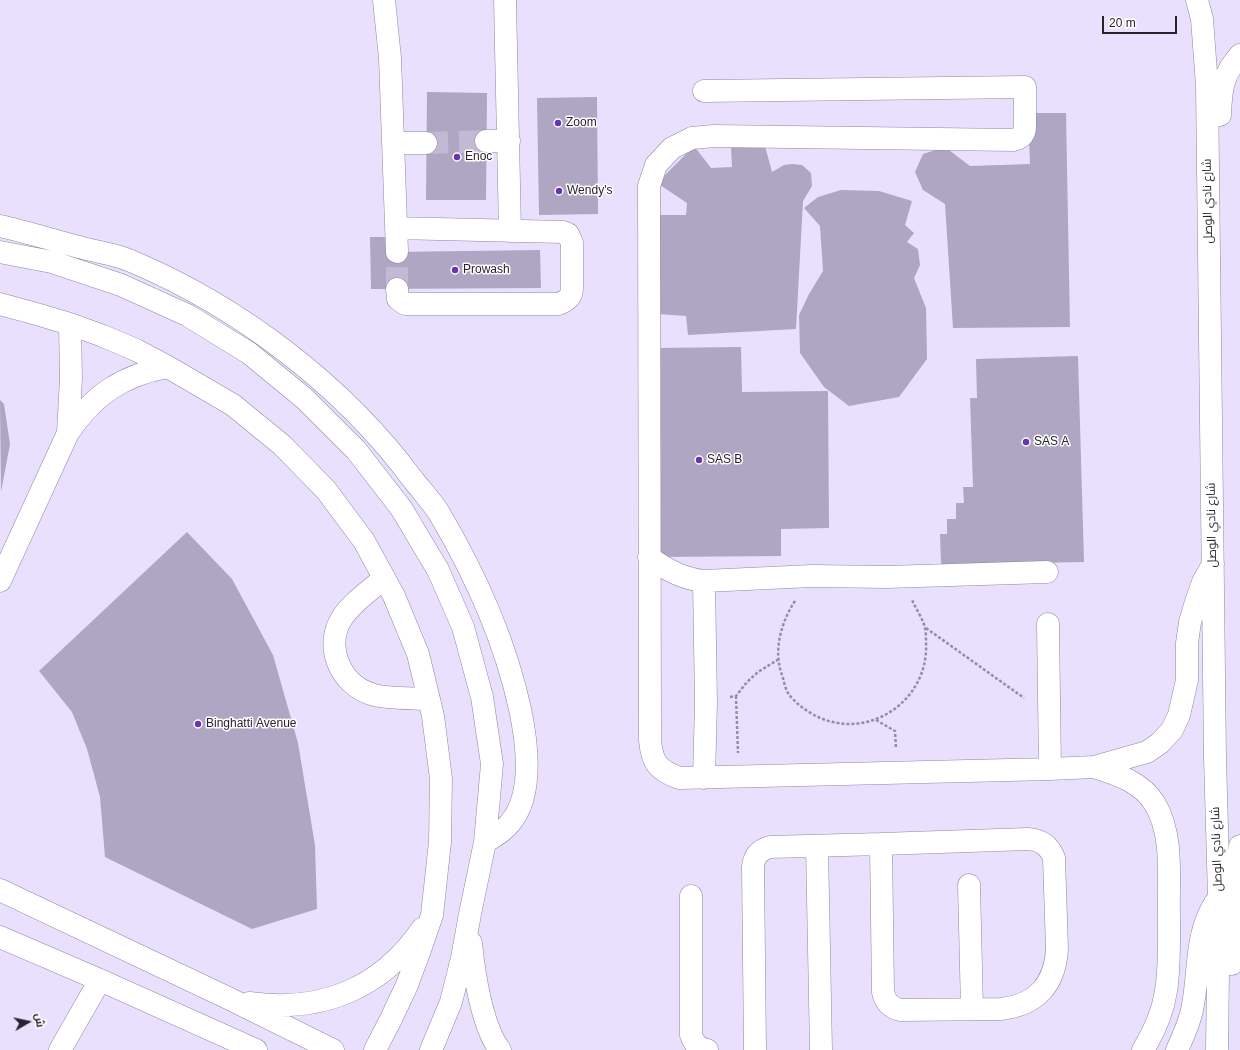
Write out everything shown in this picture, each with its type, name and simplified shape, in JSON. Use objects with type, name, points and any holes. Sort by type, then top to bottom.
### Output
[{"type":"street","points":[[384,0],[390,58],[397,252]]},
{"type":"street","points":[[505,0],[510,231]]},
{"type":"street","name":"شارع نادي الوصل","points":[[1197,0],[1202,19],[1207,85],[1215,758],[1219,896],[1217,1050]]},
{"type":"street","points":[[1208,183],[1215,158],[1219,133],[1221,92],[1225,77],[1233,63],[1240,56]]},
{"type":"street","points":[[704,91],[1025,87],[1025,131],[1022,136],[1014,140],[714,136],[692,138],[672,148],[656,165],[649,186],[649,557],[650,740],[651,753],[657,765],[667,774],[679,778],[897,774],[1094,767],[1147,752],[1160,743],[1172,730],[1179,715],[1187,680],[1187,643],[1190,622],[1203,582],[1213,564]]},
{"type":"street","points":[[486,141],[509,141]]},
{"type":"street","points":[[393,143],[426,142]]},
{"type":"street","points":[[0,226],[129,260],[205,298],[278,345],[352,408],[397,457],[438,512],[476,580],[511,671],[517,695],[522,718],[527,766],[524,792],[511,823],[485,842]]},
{"type":"street","points":[[396,228],[563,232],[568,234],[572,243],[572,293],[565,302],[558,304],[405,304],[398,299],[397,289]]},
{"type":"street","points":[[0,252],[52,262],[121,285],[187,315],[249,353],[305,399],[356,450],[401,508],[438,570],[463,626],[482,697],[492,764],[485,842],[462,958],[451,1002],[431,1050]]},
{"type":"street","points":[[0,304],[33,312],[70,324],[136,350],[233,405],[282,445],[326,490],[364,541],[394,596],[418,654],[433,716],[441,778],[440,842],[432,914],[407,985],[375,1050]]},
{"type":"street","points":[[68,433],[71,378],[70,324]]},
{"type":"street","points":[[0,581],[68,433],[77,418],[89,405],[108,390],[134,376],[151,370],[168,367]]},
{"type":"street","points":[[649,557],[675,574],[704,581],[812,576],[887,577],[1048,572]]},
{"type":"street","points":[[384,578],[351,607],[342,618],[336,630],[334,644],[336,657],[341,670],[349,681],[372,695],[428,698]]},
{"type":"street","points":[[704,581],[706,703],[704,778]]},
{"type":"street","points":[[1048,624],[1050,769]]},
{"type":"street","points":[[1094,767],[1117,774],[1141,788],[1154,803],[1162,820],[1167,839],[1169,939],[1166,992],[1159,1016],[1143,1050]]},
{"type":"street","points":[[755,1050],[753,862],[755,856],[759,852],[770,847],[1028,839],[1042,842],[1052,852],[1054,865],[1057,949],[1056,963],[1046,986],[1037,996],[1026,1003],[1001,1009],[894,1009],[887,1002],[883,992],[881,844]]},
{"type":"street","points":[[817,846],[821,1050]]},
{"type":"street","points":[[1226,1050],[1240,846]]},
{"type":"street","points":[[969,885],[972,1009]]},
{"type":"street","points":[[0,890],[228,998],[333,1050]]},
{"type":"street","points":[[690,896],[691,1035],[697,1047]]},
{"type":"street","points":[[1178,1050],[1185,1034],[1192,1009],[1200,941],[1212,908],[1219,896]]},
{"type":"street","points":[[228,998],[262,1005],[291,1006],[312,1003],[353,991],[376,976],[398,958],[416,937],[432,914]]},
{"type":"street","points":[[470,914],[474,968],[479,994],[487,1021],[500,1050]]},
{"type":"street","points":[[0,938],[100,980],[232,1044],[256,1050]]},
{"type":"street","points":[[60,1050],[100,980]]},
{"type":"path","points":[[812,576],[793,605],[780,633],[780,671],[788,693],[805,710],[828,722],[852,724],[876,720],[901,705],[918,683],[927,656],[925,628],[911,598],[887,577]]},
{"type":"path","points":[[925,628],[1049,715]]},
{"type":"path","points":[[706,703],[736,696],[747,682],[758,672],[779,659]]},
{"type":"path","points":[[736,696],[739,777]]},
{"type":"path","points":[[876,720],[895,731],[897,774]]},
{"type":"building","points":[[427,92],[487,93],[486,200],[426,200]]},
{"type":"building","points":[[597,97],[598,214],[539,215],[537,98]]},
{"type":"building","points":[[1028,113],[1066,113],[1070,327],[953,328],[945,204],[923,190],[915,172],[923,154],[945,147],[970,166],[1030,164]]},
{"type":"building","points":[[694,146],[711,168],[732,167],[731,146],[765,146],[772,172],[784,165],[793,164],[802,165],[811,173],[812,186],[803,201],[796,329],[688,335],[686,316],[658,314],[656,215],[686,215],[687,203],[657,183]]},
{"type":"building","points":[[841,190],[879,191],[912,201],[905,225],[914,233],[907,242],[918,249],[920,265],[914,278],[926,308],[927,359],[899,397],[849,406],[824,387],[800,353],[799,315],[809,294],[823,271],[820,226],[804,208],[818,197]]},
{"type":"building","name":"Prowash","points":[[370,237],[392,237],[392,252],[540,250],[541,288],[371,289]]},
{"type":"building","name":"SAS B","points":[[741,347],[742,392],[828,391],[829,528],[781,529],[781,556],[657,557],[655,348]]},
{"type":"building","name":"SAS A","points":[[1078,356],[1084,562],[941,565],[940,534],[947,534],[947,519],[956,519],[956,503],[964,503],[963,487],[973,487],[970,398],[977,398],[976,359]]},
{"type":"building","points":[[0,400],[4,404],[10,444],[1,492]]},
{"type":"building","points":[[187,532],[232,579],[273,655],[298,743],[315,845],[317,909],[252,929],[105,857],[100,797],[87,749],[72,712],[39,671]]},
{"type":"tunnel","points":[[426,143],[486,141]]},
{"type":"tunnel","points":[[397,252],[397,289]]},
{"type":"place","name":"Zoom","points":[[558,123]]},
{"type":"place","name":"Enoc","points":[[457,157]]},
{"type":"place","name":"Wendy's","points":[[559,191]]},
{"type":"place","name":"Prowash","points":[[455,270]]},
{"type":"place","name":"SAS A","points":[[1026,442]]},
{"type":"place","name":"SAS B","points":[[699,460]]},
{"type":"place","name":"Binghatti Avenue","points":[[198,724]]}]
